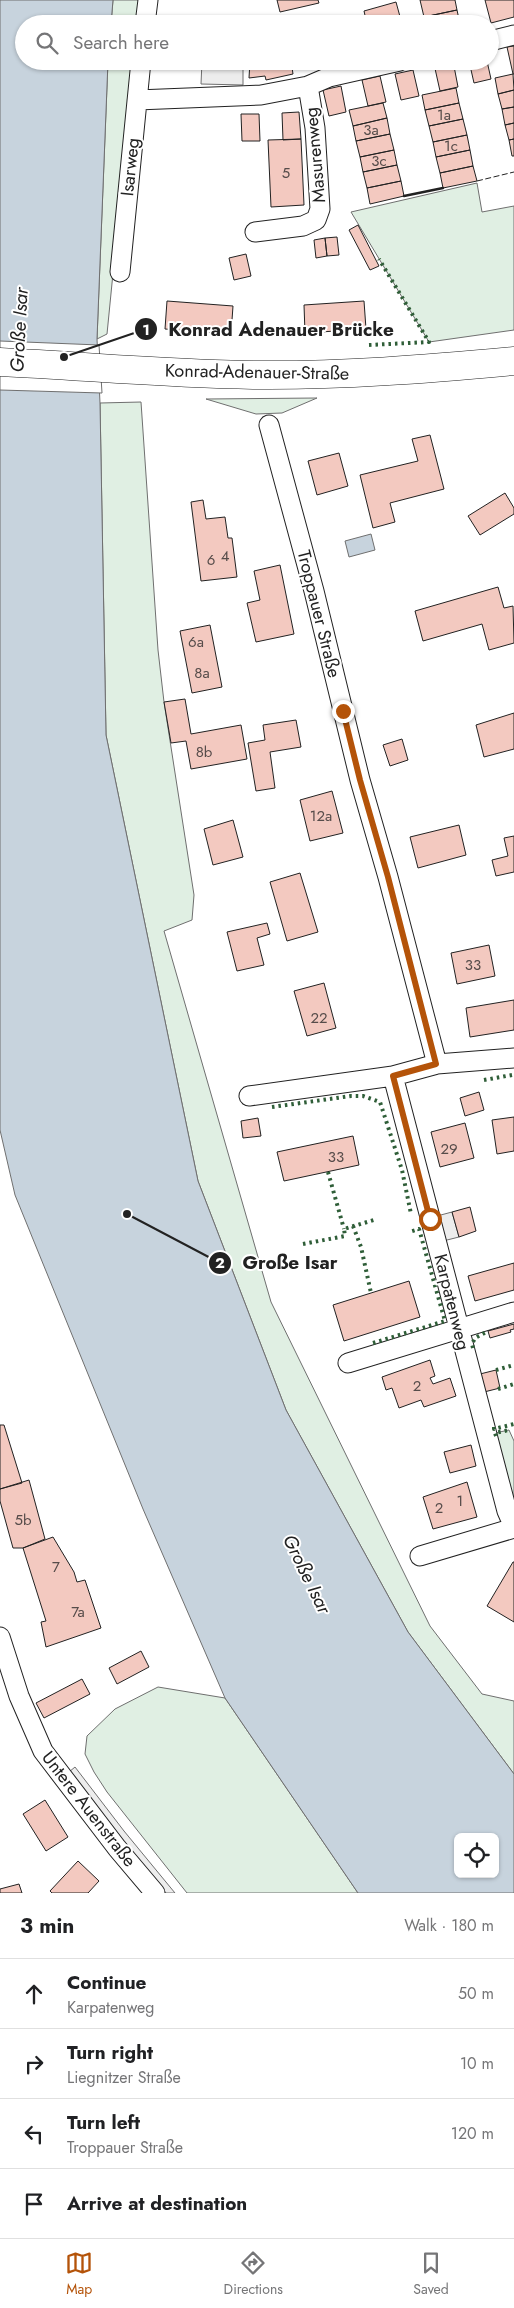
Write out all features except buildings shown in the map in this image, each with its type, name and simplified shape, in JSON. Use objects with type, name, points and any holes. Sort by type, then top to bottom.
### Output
[{"type":"main road","name":"Konrad-Adenauer-Straße","points":[[0,362],[127,368],[179,373],[353,374],[514,361]]},
{"type":"street","points":[[147,15],[148,0]]},
{"type":"street","points":[[499,39],[514,35]]},
{"type":"street","name":"Isarweg","points":[[120,272],[140,70]]},
{"type":"street","name":"Masurenweg","points":[[137,100],[261,95],[308,86],[328,77],[360,70]]},
{"type":"street","name":"Masurenweg","points":[[255,232],[303,226],[316,220],[320,209],[315,128],[308,86]]},
{"type":"street","name":"Troppauer Straße","points":[[269,425],[314,591],[360,780],[388,877],[436,1064]]},
{"type":"street","points":[[249,1096],[393,1076],[436,1064],[514,1058]]},
{"type":"street","name":"Karpatenweg","points":[[393,1076],[447,1276],[507,1511],[514,1527],[420,1556]]},
{"type":"street","points":[[348,1363],[514,1312]]},
{"type":"street","name":"Untere Auenstraße","points":[[0,1637],[19,1696],[43,1751],[117,1848],[155,1893]]},
{"type":"green space","points":[[113,0],[141,0],[139,15],[112,15]]},
{"type":"green space","points":[[108,70],[133,70],[107,334],[97,339]]},
{"type":"green space","points":[[477,183],[482,212],[514,206],[514,330],[429,342],[351,212]]},
{"type":"green space","points":[[317,398],[282,413],[256,414],[206,399]]},
{"type":"green space","points":[[141,402],[158,650],[164,702],[194,895],[192,920],[164,931],[271,1302],[430,1626],[482,1694],[514,1701],[514,1774],[408,1632],[286,1410],[198,1181],[106,735],[100,403]]},
{"type":"green space","points":[[509,1430],[514,1441],[514,1503],[495,1433]]},
{"type":"green space","points":[[158,1687],[225,1698],[358,1893],[187,1893],[107,1792],[85,1754],[87,1736],[115,1709]]},
{"type":"shaded area","points":[[202,70],[243,70],[243,85],[201,84]]},
{"type":"shaded area","points":[[452,1212],[459,1237],[443,1241],[437,1216]]},
{"type":"shaded area","points":[[75,1767],[175,1893],[166,1893],[119,1836],[69,1772]]},
{"type":"water","points":[[0,0],[113,0],[112,15],[15,15],[15,70],[108,70],[97,339],[100,403],[106,735],[198,1181],[286,1410],[408,1632],[514,1774],[514,1893],[358,1893],[225,1698],[143,1509],[15,1195],[0,1130]]},
{"type":"water","points":[[371,534],[375,550],[349,557],[345,541]]},
{"type":"pier","points":[[0,341],[99,345],[102,393],[0,390]]},
{"type":"hedge","points":[[369,345],[429,342],[379,259]]},
{"type":"hedge","points":[[484,1080],[512,1075]]},
{"type":"hedge","points":[[272,1107],[351,1096],[363,1096],[380,1102],[402,1170],[411,1214]]},
{"type":"hedge","points":[[328,1172],[344,1229]]},
{"type":"hedge","points":[[303,1244],[345,1236],[344,1229],[377,1219]]},
{"type":"hedge","points":[[353,1226],[361,1247],[371,1293]]},
{"type":"hedge","points":[[373,1343],[445,1321],[419,1229],[409,1232]]},
{"type":"hedge","points":[[473,1348],[472,1344],[475,1338],[488,1331]]},
{"type":"hedge","points":[[496,1370],[514,1365]]},
{"type":"hedge","points":[[498,1389],[514,1384]]},
{"type":"hedge","points":[[494,1427],[494,1429],[514,1424]]},
{"type":"hedge","points":[[496,1436],[495,1433],[509,1430]]},
{"type":"fence","points":[[477,181],[514,172]]},
{"type":"wall","points":[[404,196],[443,188]]},
{"type":"place","name":"Konrad Adenauer Brücke","points":[[64,357]]},
{"type":"place","name":"Große Isar","points":[[127,1214]]},
{"type":"route","points":[[343,711],[436,1064],[393,1076],[430,1219]]}]
